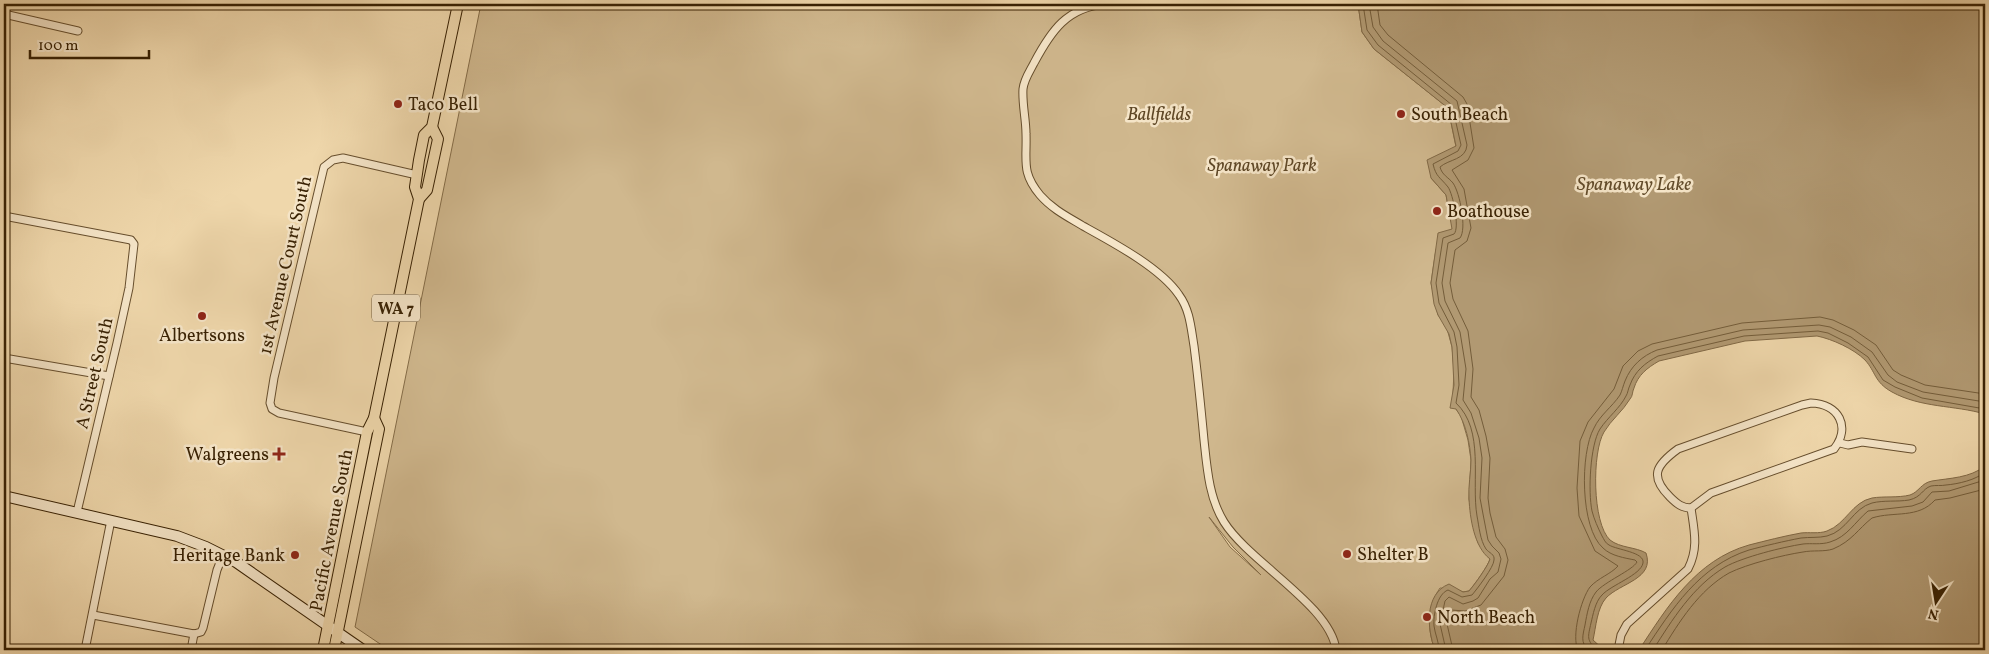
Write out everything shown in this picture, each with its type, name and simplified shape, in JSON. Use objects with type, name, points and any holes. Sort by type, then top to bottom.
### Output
[{"type":"main road","name":"Pacific Avenue South","points":[[323,650],[367,432],[374,418],[419,199],[415,187],[424,135],[432,127],[458,4]]},
{"type":"main road","name":"Pacific Avenue South","points":[[419,199],[428,190],[433,167],[438,139],[432,127]]},
{"type":"main road","name":"Pacific Avenue South","points":[[334,650],[379,428],[374,418]]},
{"type":"main road","points":[[4,496],[177,536],[223,554],[363,650]]},
{"type":"street","points":[[1106,4],[1084,7],[1066,18],[1047,38],[1024,82],[1023,96],[1026,121],[1024,163],[1028,179],[1041,196],[1057,210],[1105,238],[1150,268],[1179,294],[1188,314],[1195,355],[1210,482],[1216,507],[1225,523],[1241,542],[1323,620],[1334,640],[1336,650]]},
{"type":"street","points":[[4,14],[78,31]]},
{"type":"street","name":"1st Avenue Court South","points":[[367,432],[272,409],[270,403],[274,378],[324,167],[337,158],[343,158],[417,175]]},
{"type":"street","name":"A Street South","points":[[4,216],[131,240],[135,248],[129,288],[76,512]]},
{"type":"street","points":[[4,358],[109,376]]},
{"type":"street","points":[[1811,404],[1829,407],[1837,414],[1843,428],[1840,443],[1834,450],[1711,493],[1691,508],[1678,504],[1661,488],[1657,478],[1662,462],[1678,449],[1802,405],[1811,404]]},
{"type":"street","points":[[1840,443],[1848,445],[1862,442],[1912,449]]},
{"type":"street","points":[[1618,650],[1621,635],[1627,624],[1688,569],[1696,543],[1691,508]]},
{"type":"street","points":[[85,650],[111,520]]},
{"type":"street","points":[[93,614],[194,634],[201,632],[223,554]]},
{"type":"street","points":[[191,650],[194,634]]},
{"type":"green space","points":[[481,4],[1358,4],[1362,32],[1374,49],[1448,108],[1456,147],[1431,178],[1446,195],[1453,230],[1436,249],[1431,283],[1438,315],[1446,325],[1452,347],[1453,393],[1456,409],[1461,416],[1468,440],[1471,460],[1469,499],[1474,528],[1478,543],[1490,559],[1469,591],[1463,592],[1440,588],[1433,603],[1430,618],[1432,642],[1435,650],[389,650],[355,627]],"holes":[[[1209,517],[1233,547],[1261,575],[1230,547]]]},
{"type":"water","name":"Spanaway Lake","points":[[1358,4],[1985,4],[1985,414],[1926,404],[1892,392],[1878,381],[1869,364],[1855,352],[1836,342],[1817,336],[1745,341],[1659,361],[1647,369],[1638,379],[1631,398],[1604,432],[1597,455],[1597,504],[1604,531],[1614,543],[1646,553],[1647,562],[1646,569],[1641,575],[1612,593],[1603,602],[1597,618],[1593,640],[1604,650],[1435,650],[1429,623],[1431,604],[1435,596],[1449,584],[1463,592],[1469,591],[1490,559],[1480,547],[1472,523],[1469,494],[1470,447],[1465,427],[1456,409],[1450,408],[1454,385],[1452,347],[1449,334],[1434,304],[1431,283],[1438,233],[1452,229],[1446,195],[1431,178],[1427,160],[1456,146],[1448,108],[1374,49],[1362,32]]},
{"type":"water","points":[[1985,466],[1985,650],[1639,650],[1672,602],[1698,573],[1730,552],[1749,545],[1801,533],[1827,531],[1834,528],[1865,500],[1877,497],[1910,495],[1928,482],[1960,477],[1973,473]]},
{"type":"place","name":"Taco Bell","points":[[398,104]]},
{"type":"place","name":"South Beach","points":[[1401,114]]},
{"type":"place","name":"Boathouse","points":[[1437,211]]},
{"type":"place","name":"Albertsons","points":[[202,316]]},
{"type":"place","name":"Walgreens","points":[[279,454]]},
{"type":"place","name":"Shelter B","points":[[1347,554]]},
{"type":"place","name":"Heritage Bank","points":[[295,555]]},
{"type":"place","name":"North Beach","points":[[1427,617]]},
{"type":"park label","name":"Ballfields","points":[[1159,114]]},
{"type":"park label","name":"Spanaway Park","points":[[1262,165]]}]
